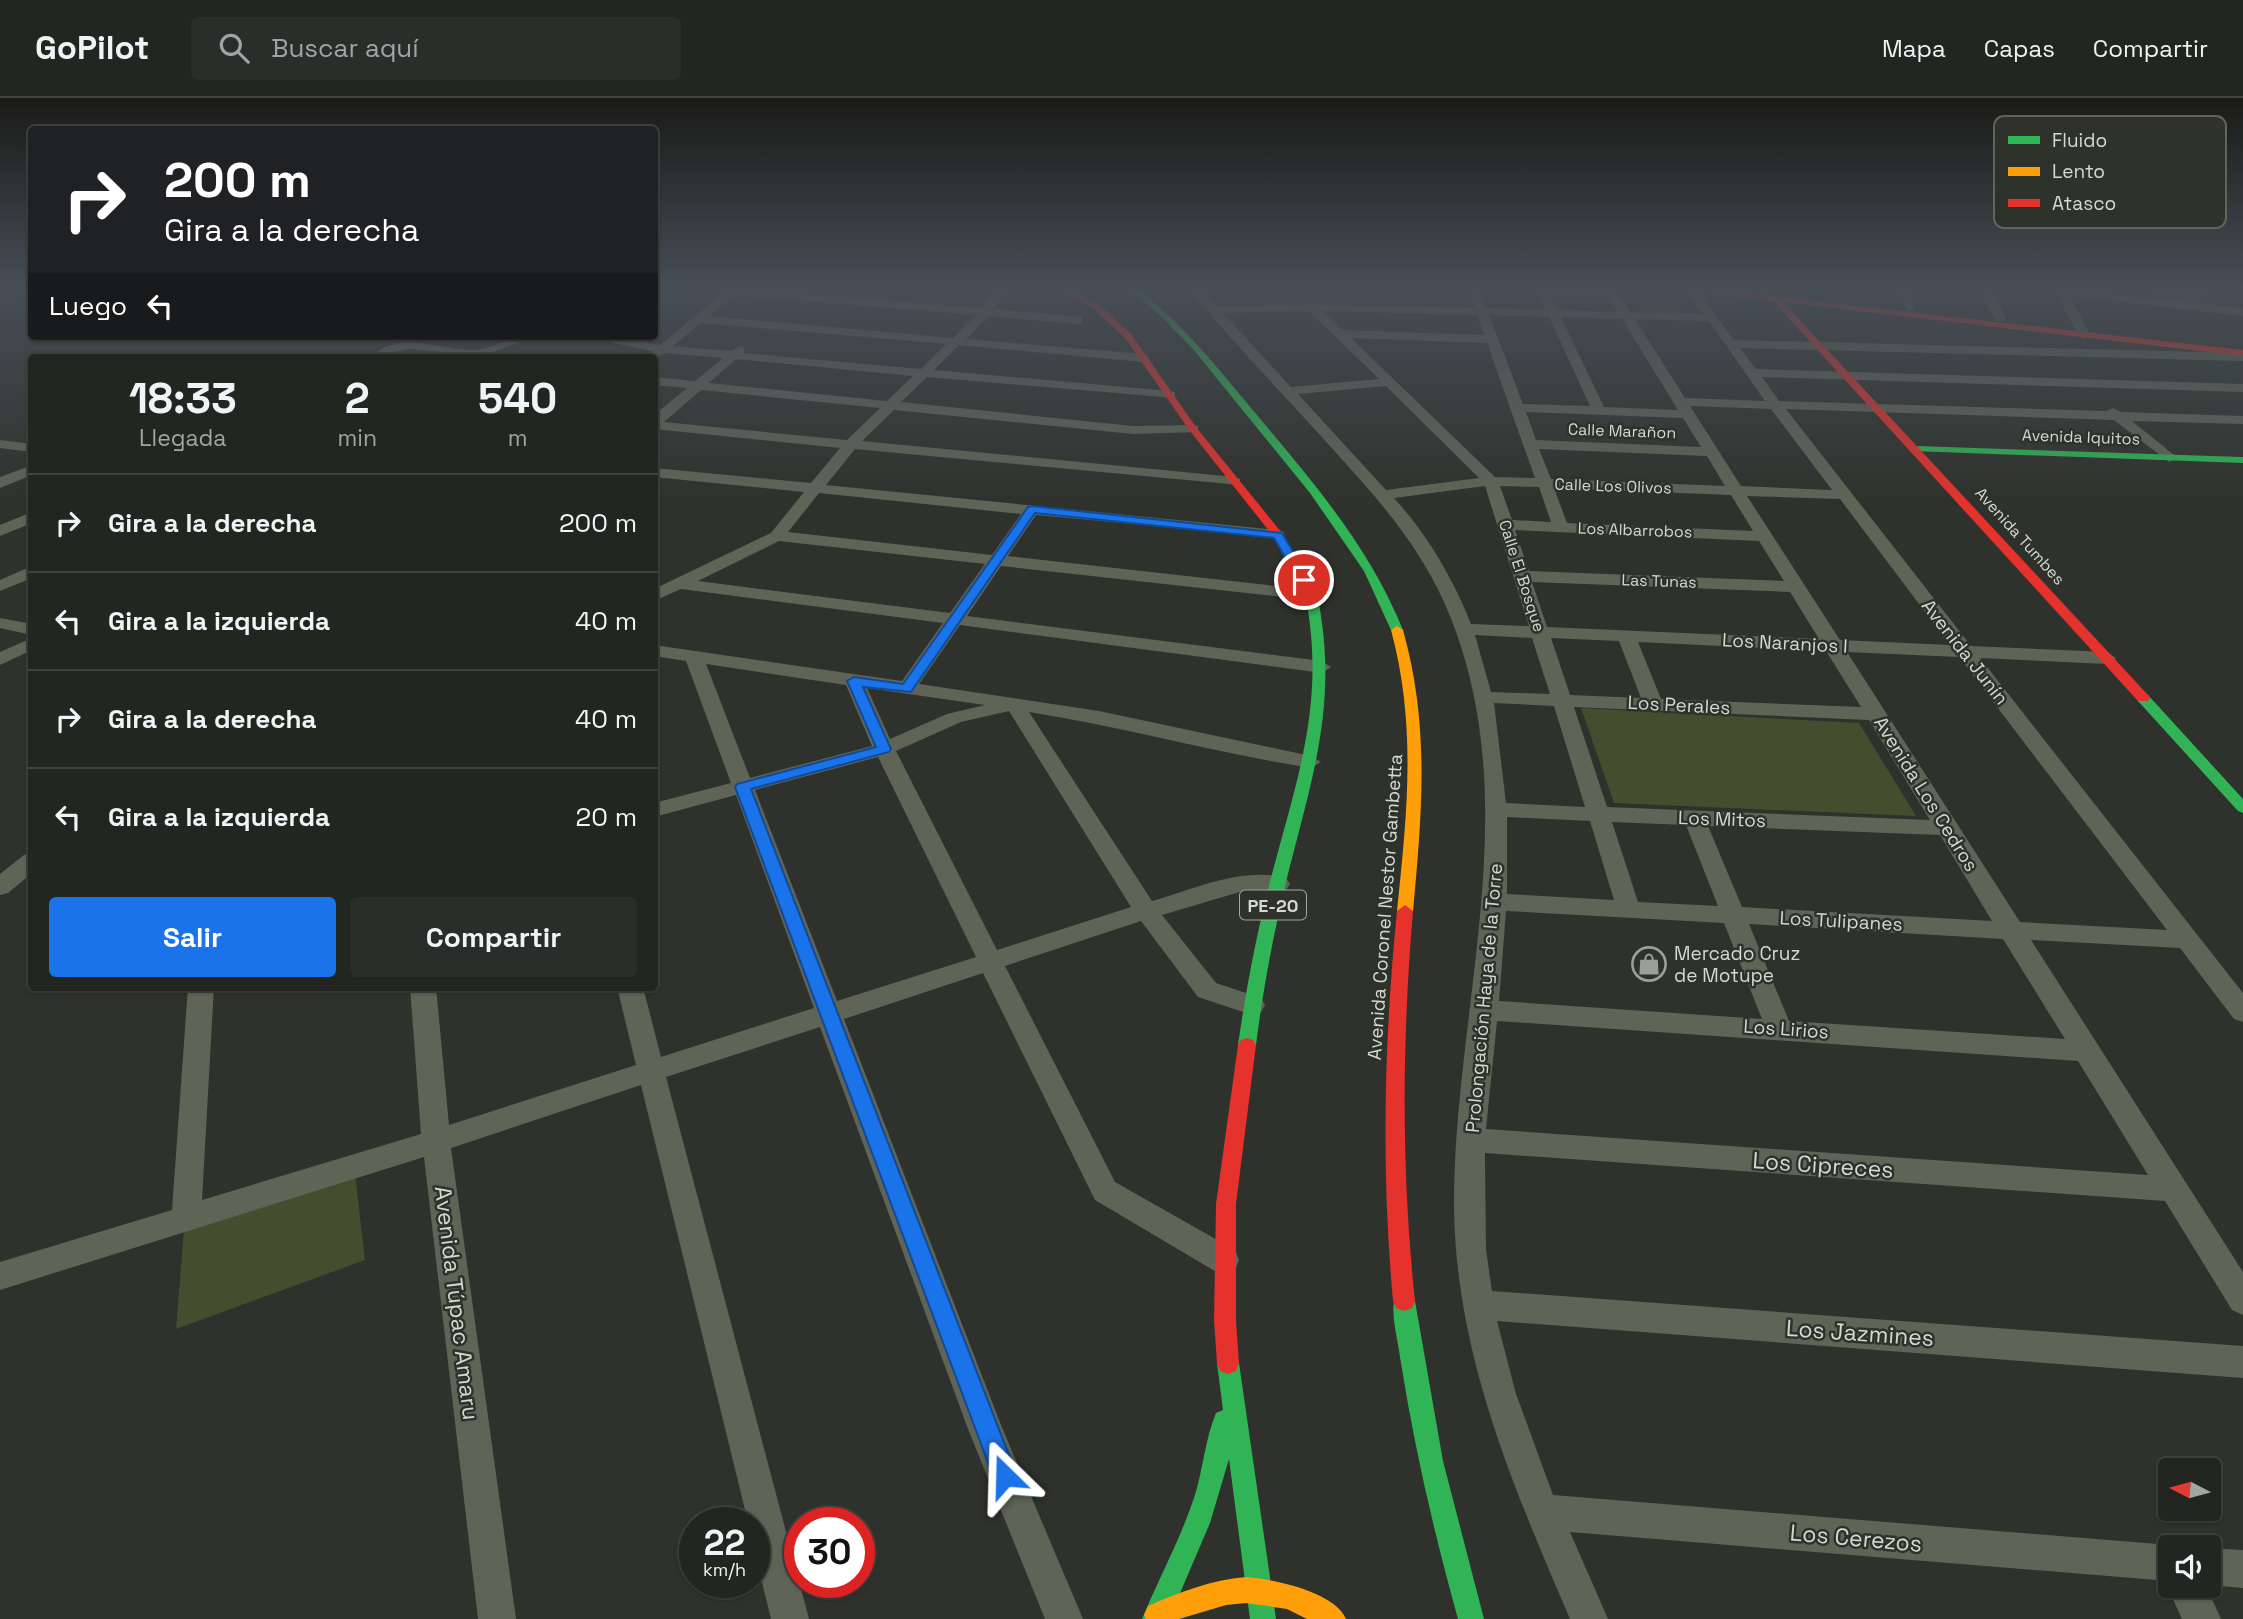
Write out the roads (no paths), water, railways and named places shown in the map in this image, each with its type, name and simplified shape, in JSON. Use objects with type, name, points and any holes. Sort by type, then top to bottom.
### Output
[{"type":"main road","name":"PE-20","points":[[1145,359],[1192,429],[1278,536],[1311,595],[1320,628],[1322,667],[1311,762],[1278,884],[1252,1005],[1234,1128],[1224,1260],[1230,1377],[1263,1619]]},
{"type":"main road","name":"Avenida Coronel Nestor Gambetta","points":[[1207,359],[1343,529],[1390,610],[1405,653],[1415,702],[1418,754],[1394,1074],[1394,1200],[1408,1331],[1420,1404],[1436,1485],[1471,1619]]},
{"type":"main road","name":"Avenida Tumbes","points":[[1832,359],[2243,808]]},
{"type":"main road","name":"Avenida Iquitos","points":[[1917,449],[2243,460]]},
{"type":"main road","points":[[1155,1618],[1196,1534],[1220,1453],[1230,1377]]},
{"type":"main road","points":[[1155,1618],[1209,1592],[1257,1586],[1307,1600],[1333,1619]]},
{"type":"street","points":[[658,420],[728,359]]},
{"type":"street","points":[[775,359],[1170,395]]},
{"type":"street","points":[[658,594],[777,536],[851,444],[935,359]]},
{"type":"street","name":"Prolongación Haya de la Torre","points":[[1257,359],[1382,495],[1424,547],[1464,629],[1482,697],[1496,810],[1495,902],[1472,1140],[1471,1246],[1476,1305],[1493,1380],[1512,1440],[1589,1619]]},
{"type":"street","name":"Calle El Bosque","points":[[1365,359],[1491,481],[1629,909]]},
{"type":"street","points":[[1499,359],[1561,527]]},
{"type":"street","points":[[1574,359],[1599,411]]},
{"type":"street","name":"Avenida Los Cedros","points":[[1653,359],[2243,1300]]},
{"type":"street","name":"Avenida Junín","points":[[1741,359],[2243,1013]]},
{"type":"street","points":[[2048,359],[2169,458]]},
{"type":"street","points":[[1751,373],[2243,388]]},
{"type":"street","points":[[658,381],[1133,430],[1192,429]]},
{"type":"street","points":[[1286,391],[1388,382]]},
{"type":"street","points":[[1517,408],[1599,411],[1775,405],[2243,420]]},
{"type":"street","points":[[658,424],[1235,482]]},
{"type":"street","points":[[0,444],[28,446]]},
{"type":"street","name":"Calle Marañon","points":[[1530,444],[1712,452]]},
{"type":"street","points":[[0,483],[28,472]]},
{"type":"street","points":[[658,472],[1278,536]]},
{"type":"street","name":"Calle Los Olivos","points":[[1382,495],[1491,481],[1844,495]]},
{"type":"street","points":[[906,689],[1032,510]]},
{"type":"street","points":[[0,531],[28,519]]},
{"type":"street","name":"Los Albarrobos","points":[[1505,526],[1764,536]]},
{"type":"street","points":[[777,536],[1311,595]]},
{"type":"street","points":[[0,586],[28,573]]},
{"type":"street","name":"Las Tunas","points":[[1521,576],[1796,587]]},
{"type":"street","points":[[681,584],[1322,667]]},
{"type":"street","points":[[0,623],[28,629]]},
{"type":"street","name":"Los Naranjos I","points":[[1464,629],[2107,658]]},
{"type":"street","points":[[1626,636],[1653,704]]},
{"type":"street","points":[[0,659],[28,645]]},
{"type":"street","points":[[658,651],[1150,727],[1261,754],[1311,762]]},
{"type":"street","points":[[694,656],[985,1429],[1064,1619]]},
{"type":"street","points":[[854,681],[884,749],[1105,1191],[1224,1260]]},
{"type":"street","name":"Los Perales","points":[[1482,697],[1876,714]]},
{"type":"street","points":[[658,809],[884,749],[954,718],[1014,704]]},
{"type":"street","points":[[1014,704],[1146,911],[1207,990],[1252,1005]]},
{"type":"street","name":"Los Mitos","points":[[1496,810],[1947,828]]},
{"type":"street","points":[[1694,818],[1779,1028]]},
{"type":"street","points":[[0,887],[28,863]]},
{"type":"street","points":[[0,1276],[436,1141],[1146,911],[1243,883],[1278,884]]},
{"type":"street","name":"Los Tulipanes","points":[[1495,902],[2186,940]]},
{"type":"street","points":[[186,1219],[201,991]]},
{"type":"street","name":"Avenida Túpac Amaru","points":[[423,991],[436,1141],[497,1619]]},
{"type":"street","points":[[631,991],[649,1072],[790,1619]]},
{"type":"street","name":"Los Lirios","points":[[1484,1010],[2087,1051]]},
{"type":"street","name":"Los Cipreces","points":[[1472,1140],[2174,1189]]},
{"type":"street","name":"Los Jazmines","points":[[1476,1305],[2243,1362]]},
{"type":"street","name":"Los Cerezos","points":[[1542,1512],[2158,1562]]},
{"type":"street","points":[[2221,1567],[2243,1569]]},
{"type":"street","points":[[2192,1598],[2202,1619]]},
{"type":"place","name":"Mercado Cruz de Motupe","points":[[1649,964]]}]
